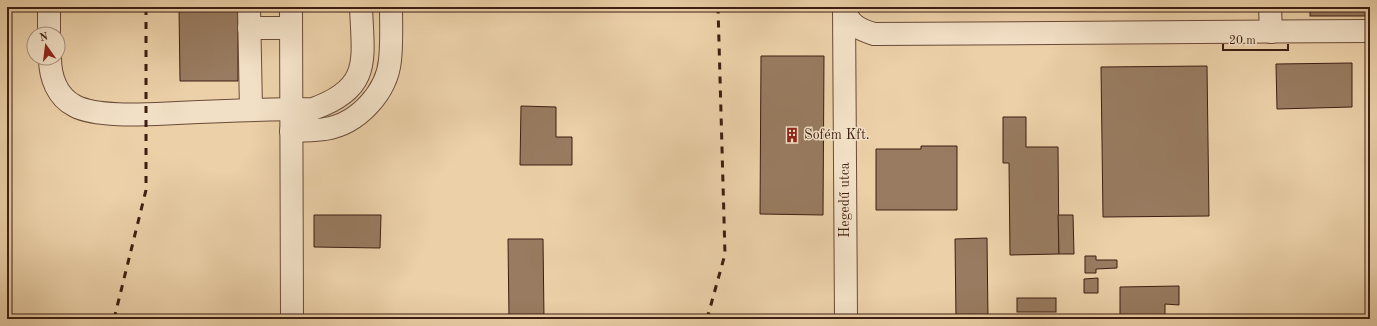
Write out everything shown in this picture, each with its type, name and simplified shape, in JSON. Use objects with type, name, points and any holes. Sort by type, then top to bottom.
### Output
[{"type":"lane","points":[[49,7],[49,26]]},
{"type":"lane","points":[[291,7],[292,319]]},
{"type":"lane","points":[[51,66],[53,82],[63,96],[74,106],[93,112],[146,114],[313,109],[330,103],[347,92],[358,76],[363,55],[361,7]]},
{"type":"lane","points":[[291,131],[326,129],[346,122],[369,105],[384,86],[390,60],[390,7]]},
{"type":"lane","points":[[1270,7],[1271,32],[1370,32]]},
{"type":"lane","name":"Hegedű utca","points":[[844,8],[847,18],[857,28],[874,34],[1271,32]]},
{"type":"lane","name":"Hegedű utca","points":[[844,8],[846,319]]},
{"type":"lane","points":[[252,110],[249,17],[291,28]]},
{"type":"building","points":[[179,7],[238,7],[238,81],[180,81]]},
{"type":"building","points":[[1310,7],[1370,7],[1370,16],[1310,16]]},
{"type":"building","name":"Sofém Kft.","points":[[761,56],[824,56],[823,215],[760,214]]},
{"type":"building","points":[[1352,63],[1352,107],[1277,109],[1276,64]]},
{"type":"building","points":[[1207,66],[1209,216],[1103,217],[1101,67]]},
{"type":"building","points":[[521,106],[556,107],[556,137],[572,137],[572,165],[520,165]]},
{"type":"building","points":[[1003,117],[1026,117],[1026,147],[1058,147],[1059,254],[1010,255],[1009,163],[1003,163]]},
{"type":"building","points":[[921,146],[957,146],[957,210],[876,210],[876,149],[921,149]]},
{"type":"building","points":[[314,215],[381,215],[380,248],[314,247]]},
{"type":"building","points":[[1058,215],[1073,215],[1074,254],[1059,254]]},
{"type":"building","points":[[987,238],[988,319],[956,319],[955,239]]},
{"type":"building","points":[[508,239],[543,239],[544,319],[509,319]]},
{"type":"building","points":[[1085,256],[1096,256],[1096,260],[1117,260],[1117,268],[1096,269],[1096,273],[1085,273]]},
{"type":"building","points":[[1098,278],[1098,293],[1084,293],[1084,279]]},
{"type":"building","points":[[1179,286],[1179,305],[1165,304],[1165,319],[1120,319],[1120,287]]},
{"type":"building","points":[[1017,298],[1056,298],[1056,312],[1017,312]]},
{"type":"railway","points":[[114,319],[146,190],[146,7]]},
{"type":"railway","points":[[707,319],[725,254],[718,7]]},
{"type":"place","name":"Sofém Kft.","points":[[792,135]]}]
